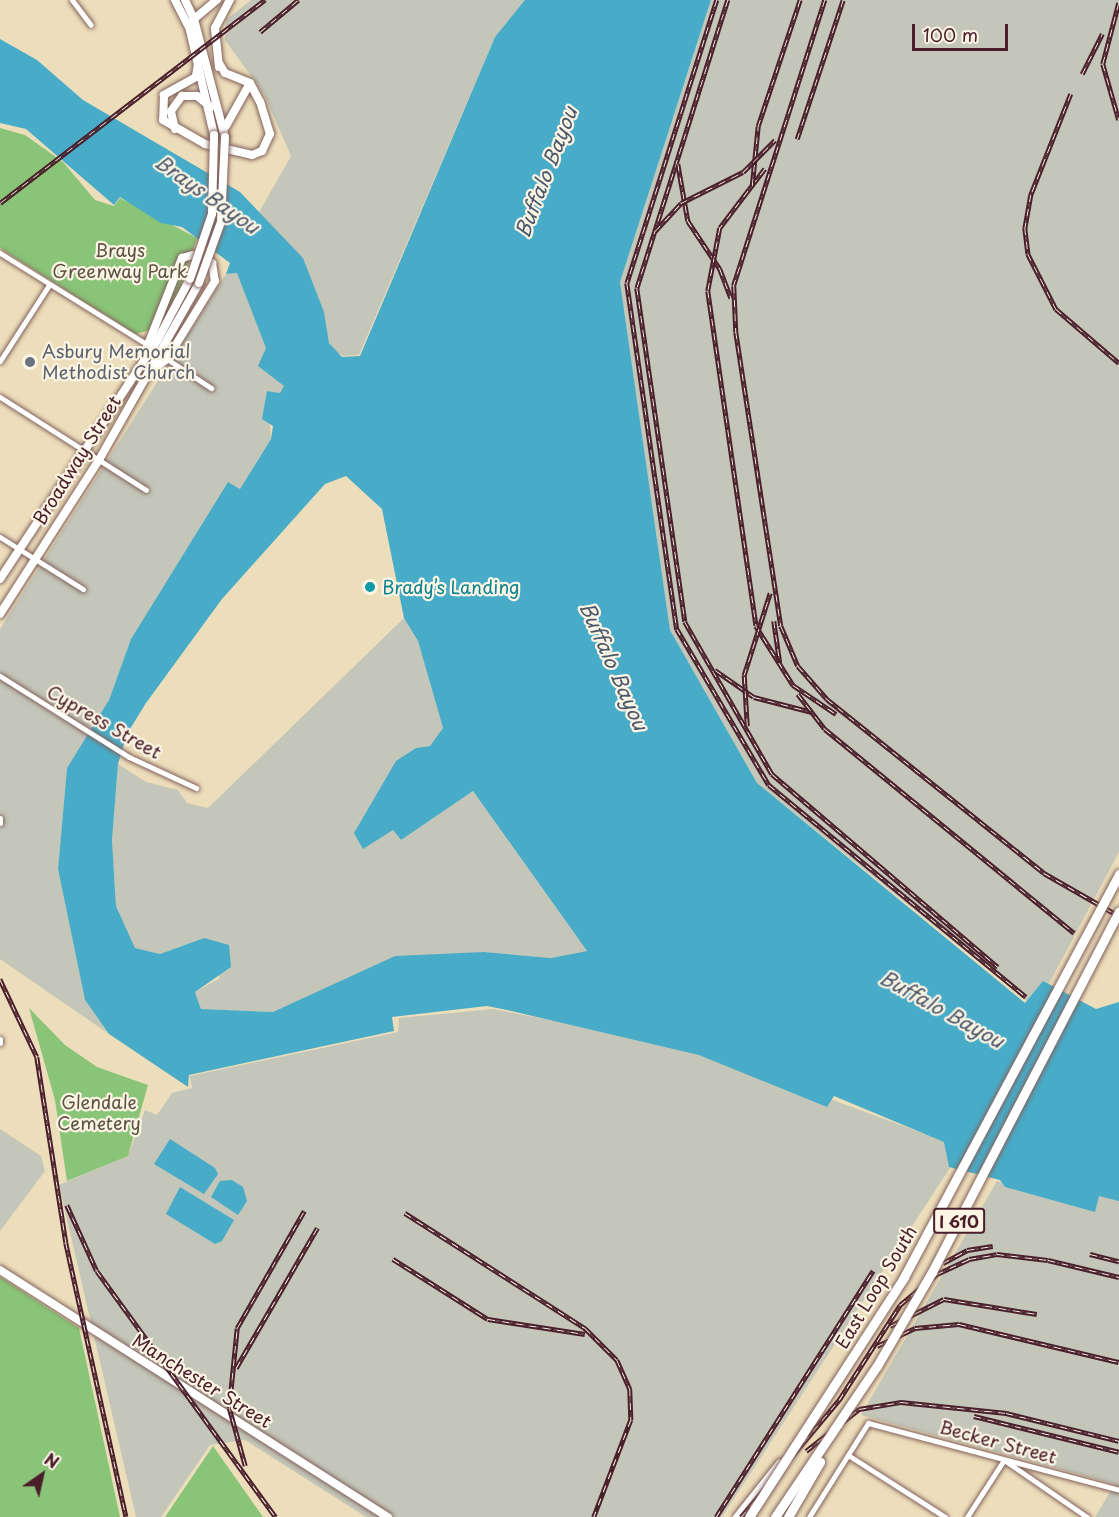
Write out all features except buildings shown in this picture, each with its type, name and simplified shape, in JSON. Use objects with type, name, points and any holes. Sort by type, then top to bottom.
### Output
[{"type":"highway","name":"East Loop South","points":[[749,1517],[811,1423],[927,1235],[1119,874]]},
{"type":"highway","name":"I 610","points":[[775,1517],[853,1402],[932,1272],[1119,912]]},
{"type":"highway","points":[[788,1517],[853,1402]]},
{"type":"highway","points":[[736,1517],[811,1423]]},
{"type":"main road","points":[[190,30],[194,19],[217,0]]},
{"type":"main road","points":[[219,97],[219,63],[215,28],[230,0]]},
{"type":"main road","points":[[194,19],[219,97],[225,133]]},
{"type":"main road","name":"Broadway Street","points":[[0,579],[194,281],[212,214],[213,135],[211,107],[190,30]]},
{"type":"main road","points":[[199,57],[196,77],[173,86],[161,102],[163,120],[176,132],[234,152],[262,152],[269,127],[250,83],[225,73],[219,63]]},
{"type":"main road","points":[[225,133],[232,108],[250,83]]},
{"type":"main road","points":[[176,132],[171,111],[182,96],[197,96],[211,107]]},
{"type":"main road","name":"Broadway Street","points":[[0,614],[99,460],[152,369],[194,281],[220,222],[225,133]]},
{"type":"main road","points":[[133,377],[182,258],[193,255],[212,263],[215,281],[166,359],[152,369]]},
{"type":"street","points":[[72,0],[91,25]]},
{"type":"street","points":[[175,0],[190,30]]},
{"type":"street","points":[[184,0],[194,19]]},
{"type":"street","points":[[1,255],[148,345]]},
{"type":"street","points":[[0,361],[49,285]]},
{"type":"street","points":[[166,359],[211,388]]},
{"type":"street","points":[[0,397],[146,490]]},
{"type":"street","points":[[0,537],[83,589]]},
{"type":"street","name":"Cypress Street","points":[[0,676],[129,757],[196,788]]},
{"type":"street","name":"Manchester Street","points":[[0,1270],[388,1517]]},
{"type":"street","name":"Becker Street","points":[[848,1455],[868,1423],[1119,1490]]},
{"type":"street","points":[[809,1517],[848,1455],[945,1517]]},
{"type":"street","points":[[967,1517],[1004,1460],[1087,1517]]},
{"type":"shaded area","points":[[251,0],[526,0],[495,37],[359,355],[343,356],[325,344],[258,214],[291,156],[264,94],[225,40],[226,20]]},
{"type":"shaded area","points":[[711,0],[1119,0],[1119,852],[1036,1008],[757,783],[670,630],[620,282]]},
{"type":"shaded area","points":[[237,273],[285,386],[280,393],[267,391],[271,439],[240,489],[228,482],[131,639],[109,700],[67,768],[58,869],[85,1000],[109,1034],[0,959],[0,629],[226,274]]},
{"type":"shaded area","points":[[404,618],[418,640],[443,728],[430,746],[416,748],[393,830],[401,840],[473,791],[587,951],[551,958],[484,952],[322,991],[273,1012],[201,1009],[195,992],[220,978],[204,938],[160,954],[135,948],[116,906],[112,840],[118,764],[146,782],[178,790],[187,803],[208,808]]},
{"type":"shaded area","points":[[493,1009],[689,1047],[963,1148],[722,1517],[366,1517],[245,1440],[210,1445],[161,1517],[136,1517],[59,1185],[128,1156],[145,1110],[157,1115],[172,1093],[192,1088],[190,1076],[398,1032],[399,1018]]},
{"type":"shaded area","points":[[0,1129],[41,1156],[45,1171],[0,1231]]},
{"type":"shaded area","points":[[997,1181],[1093,1209],[1099,1191],[1119,1196],[1119,1517],[1095,1517],[1115,1484],[861,1415]]},
{"type":"green space","name":"Brays Greenway Park","points":[[0,128],[25,135],[63,162],[95,200],[114,206],[120,198],[197,238],[180,289],[158,328],[135,334],[0,248]]},
{"type":"green space","name":"Glendale Cemetery","points":[[29,1008],[65,1045],[97,1067],[148,1085],[128,1156],[67,1181],[55,1100]]},
{"type":"green space","points":[[0,1277],[79,1328],[120,1517],[0,1517]]},
{"type":"green space","points":[[213,1446],[263,1517],[165,1517]]},
{"type":"water","points":[[525,0],[711,0],[620,282],[670,630],[757,783],[1025,1003],[1043,981],[1096,1009],[1119,1002],[1119,1201],[1099,1196],[1095,1212],[1005,1187],[1000,1180],[949,1167],[944,1142],[834,1096],[827,1107],[699,1055],[487,1006],[392,1017],[394,1031],[189,1075],[188,1087],[109,1034],[85,1000],[58,869],[67,768],[109,700],[131,639],[228,482],[240,489],[271,439],[273,426],[262,419],[267,391],[280,393],[284,386],[258,366],[266,348],[237,273],[226,274],[230,263],[182,227],[161,223],[120,197],[114,205],[26,129],[0,123],[0,39],[37,60],[83,100],[240,192],[303,258],[324,312],[329,343],[342,357],[360,356],[495,37]],"holes":[[[346,476],[382,509],[404,618],[418,641],[443,728],[430,746],[416,748],[396,761],[354,833],[363,849],[393,830],[401,840],[473,791],[587,951],[551,958],[484,952],[395,956],[273,1012],[201,1009],[195,992],[231,967],[229,945],[204,938],[160,954],[135,948],[116,906],[112,840],[118,764],[127,734],[146,703],[222,599],[325,484]]]},
{"type":"water","points":[[170,1139],[215,1168],[218,1174],[204,1194],[154,1164]]},
{"type":"water","points":[[232,1180],[243,1187],[247,1201],[238,1215],[211,1197],[220,1181]]},
{"type":"water","points":[[180,1187],[234,1220],[222,1241],[215,1244],[166,1214]]},
{"type":"railway","points":[[0,203],[265,0]]},
{"type":"railway","points":[[260,32],[298,0]]},
{"type":"railway","points":[[717,0],[627,283],[677,629],[769,785],[1026,997]]},
{"type":"railway","points":[[728,0],[637,288],[685,622],[772,774],[998,967]]},
{"type":"railway","points":[[752,186],[758,126],[800,0]]},
{"type":"railway","points":[[825,0],[734,286],[736,332],[781,626],[798,666],[827,699],[1044,873],[1119,916]]},
{"type":"railway","points":[[797,139],[843,0]]},
{"type":"railway","points":[[1119,3],[1103,64],[1119,120]]},
{"type":"railway","points":[[1082,74],[1102,34]]},
{"type":"railway","points":[[1071,94],[1031,195],[1025,228],[1028,254],[1056,309],[1119,363]]},
{"type":"railway","points":[[655,231],[681,203],[743,172],[775,140]]},
{"type":"railway","points":[[678,164],[688,221],[720,269],[731,298]]},
{"type":"railway","points":[[765,169],[720,228],[708,291],[756,626],[793,685],[836,714]]},
{"type":"railway","points":[[747,726],[744,675],[770,593]]},
{"type":"railway","points":[[774,621],[780,663]]},
{"type":"railway","points":[[715,670],[754,697],[812,712]]},
{"type":"railway","points":[[798,694],[825,729],[1074,933]]},
{"type":"railway","points":[[0,979],[37,1057],[66,1243],[126,1517]]},
{"type":"railway","points":[[67,1205],[97,1271],[276,1517]]},
{"type":"railway","points":[[245,1466],[229,1408],[237,1328],[304,1211]]},
{"type":"railway","points":[[405,1213],[585,1328],[617,1360],[630,1389],[631,1420],[594,1517]]},
{"type":"railway","points":[[236,1368],[317,1228]]},
{"type":"railway","points":[[943,1263],[967,1250],[993,1246]]},
{"type":"railway","points":[[741,1517],[839,1400],[900,1305],[937,1274],[969,1259],[997,1254],[1048,1260],[1119,1277]]},
{"type":"railway","points":[[1090,1254],[1119,1261]]},
{"type":"railway","points":[[393,1259],[488,1319],[585,1334]]},
{"type":"railway","points":[[716,1517],[873,1271]]},
{"type":"railway","points":[[890,1326],[944,1299],[1037,1314]]},
{"type":"railway","points":[[877,1346],[915,1328],[959,1324],[1119,1362]]},
{"type":"railway","points":[[806,1451],[859,1409],[901,1402],[1006,1413],[1119,1441]]},
{"type":"railway","points":[[974,1416],[1119,1452]]},
{"type":"place","name":"Asbury Memorial Methodist Church","points":[[30,362]]},
{"type":"place","name":"Brady’s Landing","points":[[370,587]]},
{"type":"water label","name":"Buffalo Bayou","points":[[546,172]]},
{"type":"water label","name":"Brays Bayou","points":[[207,194]]},
{"type":"water label","name":"Buffalo Bayou","points":[[614,666]]},
{"type":"water label","name":"Buffalo Bayou","points":[[942,1009]]}]
